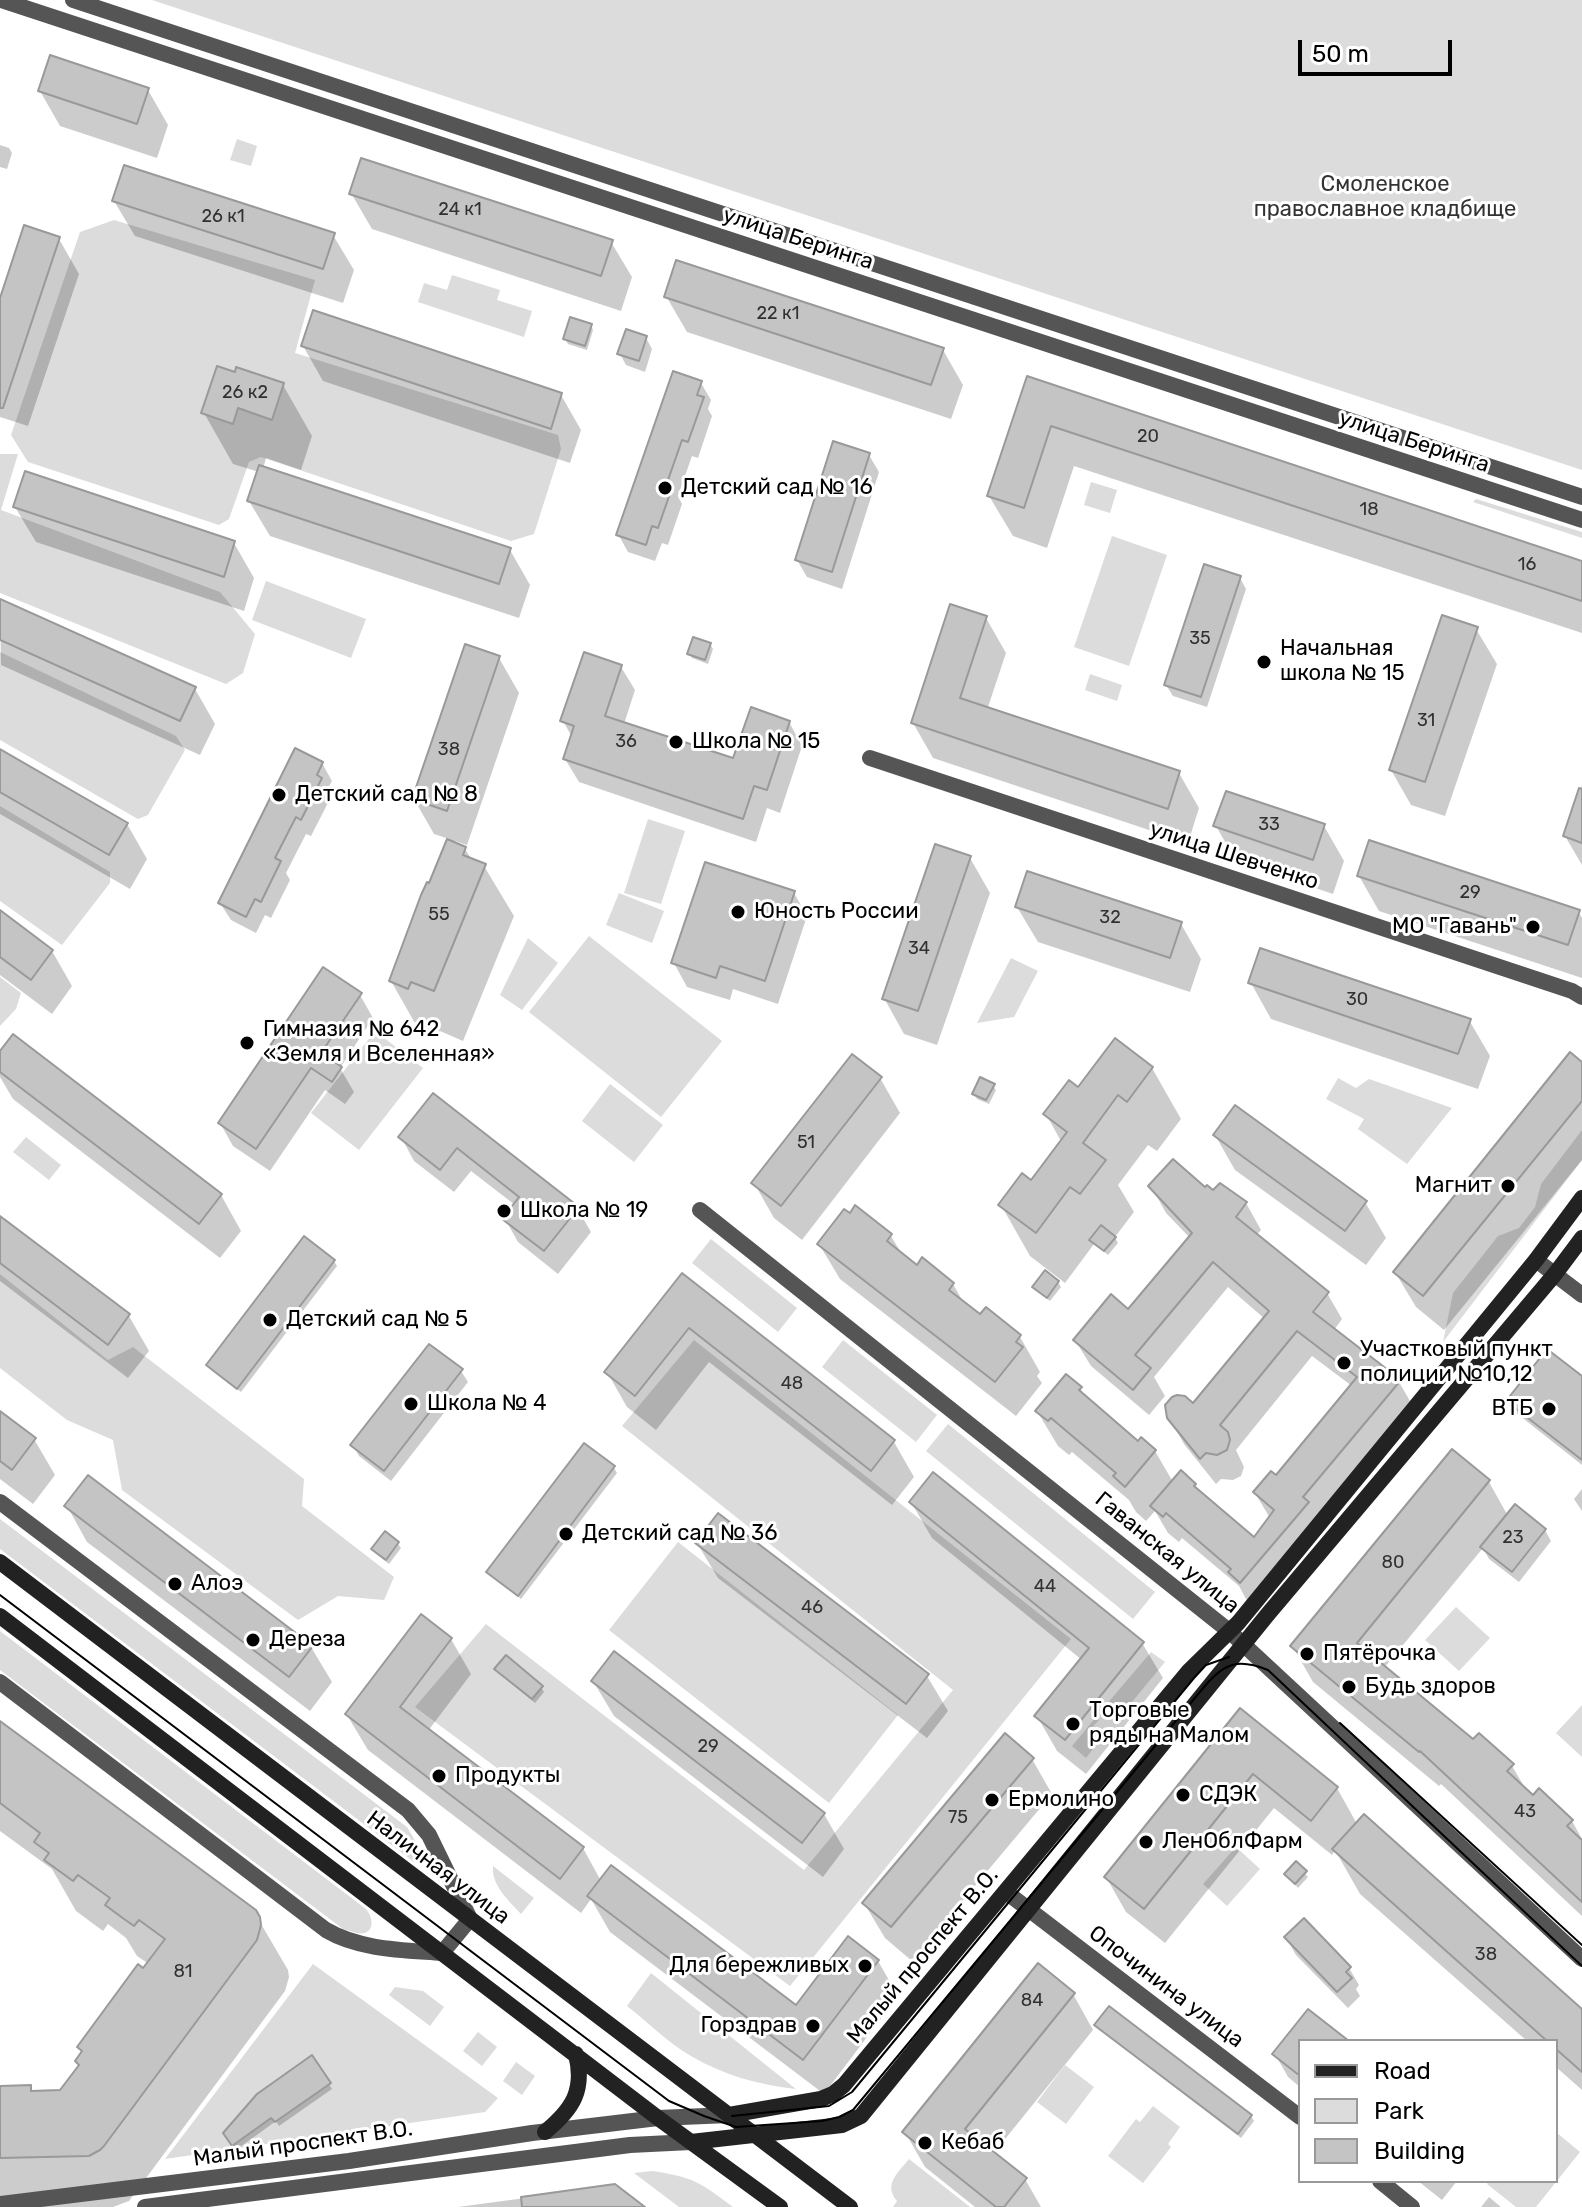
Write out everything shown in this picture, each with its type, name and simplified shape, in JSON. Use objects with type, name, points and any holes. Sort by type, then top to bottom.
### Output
[{"type":"main road","name":"Малый проспект В.О.","points":[[729,2115],[821,2099],[844,2085],[1188,1672],[1229,1631],[1536,1260],[1582,1198]]},
{"type":"main road","name":"Малый проспект В.О.","points":[[691,2142],[842,2125],[861,2116],[1244,1643],[1582,1238]]},
{"type":"main road","name":"Наличная улица","points":[[0,1562],[850,2207]]},
{"type":"main road","points":[[0,1616],[658,2118],[780,2207]]},
{"type":"main road","points":[[545,2132],[562,2118],[573,2102],[579,2086],[580,2070],[576,2054]]},
{"type":"street","name":"улица Беринга","points":[[1,0],[1582,520]]},
{"type":"street","name":"улица Беринга","points":[[73,0],[1582,497]]},
{"type":"street","name":"улица Шевченко","points":[[870,758],[1572,991],[1582,997]]},
{"type":"street","name":"Гаванская улица","points":[[700,1210],[1244,1643],[1582,1959]]},
{"type":"street","points":[[1536,1260],[1582,1295]]},
{"type":"street","points":[[0,1502],[408,1810],[429,1835],[470,1919],[442,1953],[403,1950],[340,1938],[0,1682]]},
{"type":"street","name":"Опочинина улица","points":[[1006,1892],[1298,2115]]},
{"type":"street","name":"Малый проспект В.О.","points":[[0,2204],[336,2163],[658,2118],[729,2115]]},
{"type":"street","name":"Малый проспект В.О.","points":[[145,2207],[630,2145],[691,2142]]},
{"type":"street","points":[[1382,2183],[1412,2207]]},
{"type":"green space","name":"Смоленское православное кладбище","points":[[152,0],[1582,0],[1582,470]]},
{"type":"green space","points":[[237,139],[257,146],[251,166],[230,160]]},
{"type":"green space","points":[[114,220],[315,280],[295,353],[558,435],[561,449],[534,534],[511,541],[261,457],[249,462],[229,519],[219,525],[28,462],[11,435],[80,232]]},
{"type":"green space","points":[[452,275],[500,290],[497,300],[532,311],[524,337],[418,302],[424,283],[447,290]]},
{"type":"green space","points":[[0,454],[18,454],[1,510],[220,592],[255,634],[243,673],[226,684],[0,593]]},
{"type":"green space","points":[[1091,482],[1117,490],[1110,513],[1084,505]]},
{"type":"green space","points":[[1476,499],[1582,532],[1582,538],[1473,502]]},
{"type":"green space","points":[[1112,536],[1167,555],[1129,666],[1074,647]]},
{"type":"green space","points":[[266,581],[366,619],[351,658],[252,620]]},
{"type":"green space","points":[[0,652],[176,736],[185,750],[148,815],[138,819],[0,740]]},
{"type":"green space","points":[[1090,674],[1122,685],[1117,701],[1085,690]]},
{"type":"green space","points":[[0,806],[110,872],[110,883],[62,945],[0,901]]},
{"type":"green space","points":[[648,819],[685,831],[661,904],[624,893]]},
{"type":"green space","points":[[619,893],[664,911],[652,943],[606,925]]},
{"type":"green space","points":[[589,936],[722,1041],[661,1117],[529,1012]]},
{"type":"green space","points":[[528,938],[558,963],[522,1010],[500,995]]},
{"type":"green space","points":[[1011,958],[1038,971],[1014,1017],[977,1023]]},
{"type":"green space","points":[[0,977],[21,993],[16,1009],[0,1026]]},
{"type":"green space","points":[[375,1031],[423,1068],[359,1150],[311,1113]]},
{"type":"green space","points":[[1338,1078],[1356,1088],[1369,1079],[1452,1108],[1407,1164],[1358,1129],[1364,1119],[1326,1099]]},
{"type":"green space","points":[[610,1084],[663,1125],[634,1162],[582,1121]]},
{"type":"green space","points":[[1582,1130],[1582,1160],[1443,1342],[1453,1293],[1498,1236],[1519,1228],[1535,1207],[1541,1184]]},
{"type":"green space","points":[[26,1137],[61,1165],[49,1180],[13,1152]]},
{"type":"green space","points":[[711,1239],[797,1308],[778,1332],[692,1263]]},
{"type":"green space","points":[[0,1274],[108,1360],[133,1347],[304,1479],[302,1506],[394,1577],[384,1600],[338,1596],[298,1620],[122,1490],[113,1440],[67,1420],[0,1368]]},
{"type":"green space","points":[[694,1340],[1071,1639],[790,1986],[415,1707],[486,1624],[804,1870],[953,1690],[622,1426]]},
{"type":"green space","points":[[843,1340],[937,1415],[916,1442],[822,1367]]},
{"type":"green space","points":[[948,1424],[1155,1592],[1133,1619],[926,1451]]},
{"type":"green space","points":[[0,1519],[407,1827],[423,1854],[421,1861],[414,1862],[0,1549]]},
{"type":"green space","points":[[678,1542],[898,1715],[829,1803],[609,1630]]},
{"type":"green space","points":[[1456,1607],[1490,1638],[1459,1671],[1425,1640]]},
{"type":"green space","points":[[0,1631],[366,1909],[372,1922],[370,1930],[357,1933],[343,1929],[0,1670]]},
{"type":"green space","points":[[1151,1652],[1165,1662],[1122,1714],[1103,1715],[1100,1712]]},
{"type":"green space","points":[[1582,1705],[1582,1757],[1556,1733]]},
{"type":"green space","points":[[1096,1717],[1099,1720],[1088,1732],[1099,1741],[1086,1758],[1072,1746]]},
{"type":"green space","points":[[1236,1847],[1260,1869],[1227,1906],[1203,1884]]},
{"type":"green space","points":[[493,1866],[534,1898],[521,1914],[498,1886]]},
{"type":"green space","points":[[313,1964],[498,2098],[485,2112],[165,2159]]},
{"type":"green space","points":[[651,1973],[796,2089],[729,2074],[703,2063],[666,2039],[627,2006]]},
{"type":"green space","points":[[395,1987],[423,1991],[444,2007],[430,2026],[389,1995]]},
{"type":"green space","points":[[478,2032],[497,2047],[482,2066],[463,2051]]},
{"type":"green space","points":[[516,2062],[535,2076],[522,2095],[503,2081]]},
{"type":"green space","points":[[1065,2065],[1094,2087],[1066,2124],[1037,2102]]},
{"type":"green space","points":[[1153,2106],[1180,2127],[1168,2144],[1171,2147],[1143,2183],[1108,2156],[1136,2119],[1140,2122]]},
{"type":"green space","points":[[1558,2134],[1580,2152],[1558,2180]]},
{"type":"green space","points":[[909,2159],[970,2207],[893,2207],[897,2201],[892,2184]]},
{"type":"green space","points":[[652,2171],[696,2182],[733,2207],[679,2207],[634,2173]]},
{"type":"green space","points":[[1555,2183],[1536,2207],[1516,2207],[1487,2184]]},
{"type":"building","points":[[50,55],[149,88],[137,124],[38,91]]},
{"type":"building","points":[[361,158],[613,240],[601,276],[349,194]]},
{"type":"building","points":[[124,165],[335,233],[323,269],[112,201]]},
{"type":"building","points":[[24,225],[60,237],[3,408],[0,408],[0,298]]},
{"type":"building","points":[[676,260],[944,348],[931,385],[664,297]]},
{"type":"building","points":[[313,310],[562,393],[551,429],[301,346]]},
{"type":"building","points":[[570,317],[592,324],[585,346],[563,339]]},
{"type":"building","points":[[626,329],[647,336],[639,361],[617,354]]},
{"type":"building","points":[[217,366],[235,372],[236,367],[284,383],[272,420],[238,408],[233,424],[201,413]]},
{"type":"building","points":[[673,371],[702,381],[697,395],[704,397],[688,442],[682,440],[667,483],[673,485],[658,528],[652,526],[646,545],[616,535]]},
{"type":"building","points":[[1027,376],[1582,561],[1582,601],[1051,426],[1024,508],[987,496]]},
{"type":"building","points":[[833,441],[870,453],[832,572],[795,560]]},
{"type":"building","points":[[259,465],[511,548],[499,584],[247,501]]},
{"type":"building","points":[[25,471],[235,541],[224,577],[13,507]]},
{"type":"building","points":[[1204,564],[1241,576],[1201,697],[1164,685]]},
{"type":"building","points":[[0,599],[196,687],[180,721],[0,640]]},
{"type":"building","points":[[950,604],[987,616],[960,698],[1180,771],[1168,809],[911,723]]},
{"type":"building","points":[[1442,615],[1478,627],[1425,782],[1389,770]]},
{"type":"building","points":[[693,637],[711,643],[705,660],[687,654]]},
{"type":"building","points":[[465,644],[500,656],[447,811],[412,799]]},
{"type":"building","points":[[584,652],[622,665],[605,716],[733,758],[751,707],[790,721],[767,790],[754,786],[743,819],[563,759],[574,726],[560,721]]},
{"type":"building","points":[[295,748],[323,762],[317,775],[322,778],[301,820],[296,817],[275,858],[281,861],[261,902],[255,899],[246,917],[218,903]]},
{"type":"building","points":[[0,749],[128,823],[109,855],[0,792]]},
{"type":"building","points":[[1579,788],[1582,789],[1582,843],[1563,836]]},
{"type":"building","points":[[1226,791],[1325,824],[1313,860],[1213,826]]},
{"type":"building","points":[[447,839],[466,847],[463,855],[486,864],[434,991],[411,982],[408,989],[389,981],[421,895]]},
{"type":"building","points":[[1369,840],[1580,910],[1568,945],[1357,876]]},
{"type":"building","points":[[935,844],[971,856],[918,1011],[882,999]]},
{"type":"building","name":"Юность России","points":[[705,862],[795,891],[765,981],[720,966],[716,978],[671,963]]},
{"type":"building","points":[[1027,871],[1182,922],[1170,958],[1015,907]]},
{"type":"building","points":[[0,910],[53,950],[31,980],[0,957]]},
{"type":"building","points":[[1260,948],[1471,1019],[1458,1054],[1248,983]]},
{"type":"building","points":[[323,967],[362,993],[321,1053],[342,1067],[332,1082],[311,1068],[256,1149],[218,1123]]},
{"type":"building","points":[[13,1034],[222,1194],[199,1224],[0,1072],[0,1051]]},
{"type":"building","points":[[1115,1038],[1153,1067],[1127,1102],[1118,1095],[1083,1143],[1106,1160],[1080,1194],[1070,1187],[1036,1233],[998,1205],[1022,1173],[1031,1180],[1067,1132],[1043,1114],[1069,1080],[1078,1087]]},
{"type":"building","points":[[1570,1052],[1582,1062],[1582,1101],[1423,1296],[1393,1272]]},
{"type":"building","points":[[852,1054],[882,1077],[781,1206],[751,1183]]},
{"type":"building","points":[[980,1077],[995,1084],[986,1100],[972,1094]]},
{"type":"building","points":[[433,1093],[579,1207],[544,1251],[502,1219],[519,1197],[457,1148],[440,1170],[398,1137]]},
{"type":"building","points":[[1235,1105],[1367,1201],[1345,1231],[1213,1135]]},
{"type":"building","points":[[1173,1159],[1205,1187],[1207,1185],[1213,1190],[1220,1183],[1247,1202],[1236,1217],[1329,1292],[1313,1312],[1401,1380],[1303,1497],[1309,1502],[1240,1583],[1228,1572],[1231,1569],[1166,1513],[1163,1517],[1150,1506],[1181,1470],[1196,1484],[1194,1486],[1254,1537],[1274,1510],[1253,1492],[1271,1471],[1276,1475],[1357,1377],[1297,1331],[1220,1425],[1228,1432],[1230,1440],[1227,1450],[1217,1455],[1206,1453],[1200,1459],[1167,1418],[1165,1405],[1177,1395],[1185,1396],[1193,1403],[1269,1311],[1213,1262],[1135,1355],[1151,1368],[1133,1390],[1073,1340],[1111,1294],[1128,1309],[1192,1233],[1148,1186]]},
{"type":"building","points":[[855,1205],[892,1234],[887,1241],[917,1265],[922,1257],[954,1283],[949,1290],[980,1314],[986,1307],[1021,1335],[1016,1342],[1023,1347],[995,1382],[817,1244],[844,1209],[850,1213]]},
{"type":"building","points":[[0,1216],[130,1314],[108,1345],[0,1263]]},
{"type":"building","points":[[1101,1225],[1116,1237],[1104,1251],[1089,1240]]},
{"type":"building","points":[[304,1236],[335,1260],[237,1389],[206,1365]]},
{"type":"building","points":[[1045,1270],[1059,1281],[1047,1298],[1032,1287]]},
{"type":"building","points":[[682,1273],[895,1440],[871,1471],[689,1328],[635,1396],[604,1372]]},
{"type":"building","points":[[429,1344],[463,1369],[384,1471],[350,1445]]},
{"type":"building","name":"ВТБ","points":[[1547,1349],[1582,1376],[1582,1460],[1506,1401]]},
{"type":"building","points":[[1066,1374],[1082,1387],[1079,1390],[1138,1441],[1141,1437],[1156,1450],[1125,1487],[1113,1476],[1116,1473],[1051,1418],[1048,1421],[1035,1411]]},
{"type":"building","points":[[0,1411],[36,1438],[12,1470],[0,1461]]},
{"type":"building","points":[[584,1443],[615,1466],[518,1596],[486,1572]]},
{"type":"building","points":[[1452,1449],[1490,1480],[1357,1643],[1473,1739],[1479,1733],[1514,1764],[1507,1771],[1533,1795],[1539,1788],[1573,1820],[1567,1826],[1582,1840],[1582,1902],[1420,1751],[1290,1646]]},
{"type":"building","points":[[933,1472],[1144,1642],[1065,1740],[1034,1716],[1089,1648],[909,1502]]},
{"type":"building","points":[[88,1475],[313,1646],[289,1677],[64,1506]]},
{"type":"building","points":[[1515,1504],[1546,1529],[1512,1572],[1480,1547]]},
{"type":"building","points":[[718,1513],[929,1674],[906,1704],[695,1543]]},
{"type":"building","points":[[385,1531],[399,1542],[386,1560],[371,1549]]},
{"type":"building","points":[[421,1614],[452,1638],[400,1707],[584,1847],[560,1879],[345,1714]]},
{"type":"building","points":[[614,1651],[825,1813],[802,1843],[591,1681]]},
{"type":"building","points":[[506,1655],[543,1686],[532,1699],[494,1669]]},
{"type":"building","points":[[1240,1708],[1338,1787],[1311,1821],[1253,1774],[1144,1909],[1104,1877]]},
{"type":"building","points":[[0,1721],[256,1910],[260,1917],[257,1940],[104,2146],[89,2156],[0,2158],[0,2086],[31,2085],[31,2091],[60,2090],[79,2065],[75,2061],[82,2051],[77,2047],[138,1964],[143,1968],[165,1939],[139,1920],[134,1926],[105,1905],[110,1898],[78,1875],[73,1881],[44,1860],[49,1853],[34,1842],[40,1833],[0,1803]]},
{"type":"building","points":[[1005,1733],[1034,1758],[891,1927],[862,1903]]},
{"type":"building","points":[[1364,1814],[1582,2009],[1582,2072],[1558,2051],[1558,2039],[1545,2039],[1332,1849]]},
{"type":"building","points":[[1296,1861],[1307,1871],[1295,1884],[1284,1874]]},
{"type":"building","points":[[611,1865],[796,2005],[848,1936],[879,1960],[803,2060],[587,1896]]},
{"type":"building","points":[[1304,1918],[1351,1967],[1346,1972],[1352,1978],[1337,1992],[1284,1937]]},
{"type":"building","points":[[1038,1963],[1075,1993],[965,2129],[1027,2178],[1004,2207],[996,2207],[902,2132]]},
{"type":"building","points":[[1109,2006],[1252,2115],[1238,2134],[1094,2025]]},
{"type":"building","points":[[1308,2009],[1346,2039],[1298,2039],[1298,2074],[1272,2054]]},
{"type":"building","points":[[312,2055],[331,2083],[275,2122],[271,2118],[232,2146],[223,2133],[257,2094]]},
{"type":"building","points":[[615,2184],[645,2207],[522,2207],[521,2197]]},
{"type":"tram line","points":[[0,1595],[669,2101],[736,2127],[822,2121],[853,2110],[1204,1687],[1232,1665],[1248,1664],[1268,1670],[1582,1966]]},
{"type":"tram line","points":[[732,2116],[829,2106],[852,2092],[1194,1678],[1206,1665],[1229,1657]]},
{"type":"tram line","points":[[1340,1723],[1582,1945]]},
{"type":"place","name":"Детский сад № 16","points":[[665,488]]},
{"type":"place","name":"Начальная школа № 15","points":[[1264,662]]},
{"type":"place","name":"Школа № 15","points":[[676,742]]},
{"type":"place","name":"Детский сад № 8","points":[[279,795]]},
{"type":"place","name":"Юность России","points":[[738,912]]},
{"type":"place","name":"МО \"Гавань\"","points":[[1533,927]]},
{"type":"place","name":"Гимназия № 642 «Земля и Вселенная»","points":[[247,1043]]},
{"type":"place","name":"Магнит","points":[[1508,1186]]},
{"type":"place","name":"Школа № 19","points":[[504,1211]]},
{"type":"place","name":"Детский сад № 5","points":[[270,1320]]},
{"type":"place","name":"Участковый пункт полиции №10,12","points":[[1344,1363]]},
{"type":"place","name":"Школа № 4","points":[[411,1404]]},
{"type":"place","name":"ВТБ","points":[[1549,1409]]},
{"type":"place","name":"Детский сад № 36","points":[[566,1534]]},
{"type":"place","name":"Алоэ","points":[[175,1584]]},
{"type":"place","name":"Дереза","points":[[253,1640]]},
{"type":"place","name":"Пятёрочка","points":[[1307,1654]]},
{"type":"place","name":"Будь здоров","points":[[1349,1687]]},
{"type":"place","name":"Торговые ряды на Малом","points":[[1073,1724]]},
{"type":"place","name":"Продукты","points":[[439,1776]]},
{"type":"place","name":"СДЭК","points":[[1183,1795]]},
{"type":"place","name":"Ермолино","points":[[992,1800]]},
{"type":"place","name":"ЛенОблФарм","points":[[1146,1842]]},
{"type":"place","name":"Для бережливых","points":[[865,1966]]},
{"type":"place","name":"Горздрав","points":[[813,2026]]},
{"type":"place","name":"Кебаб","points":[[925,2143]]}]
